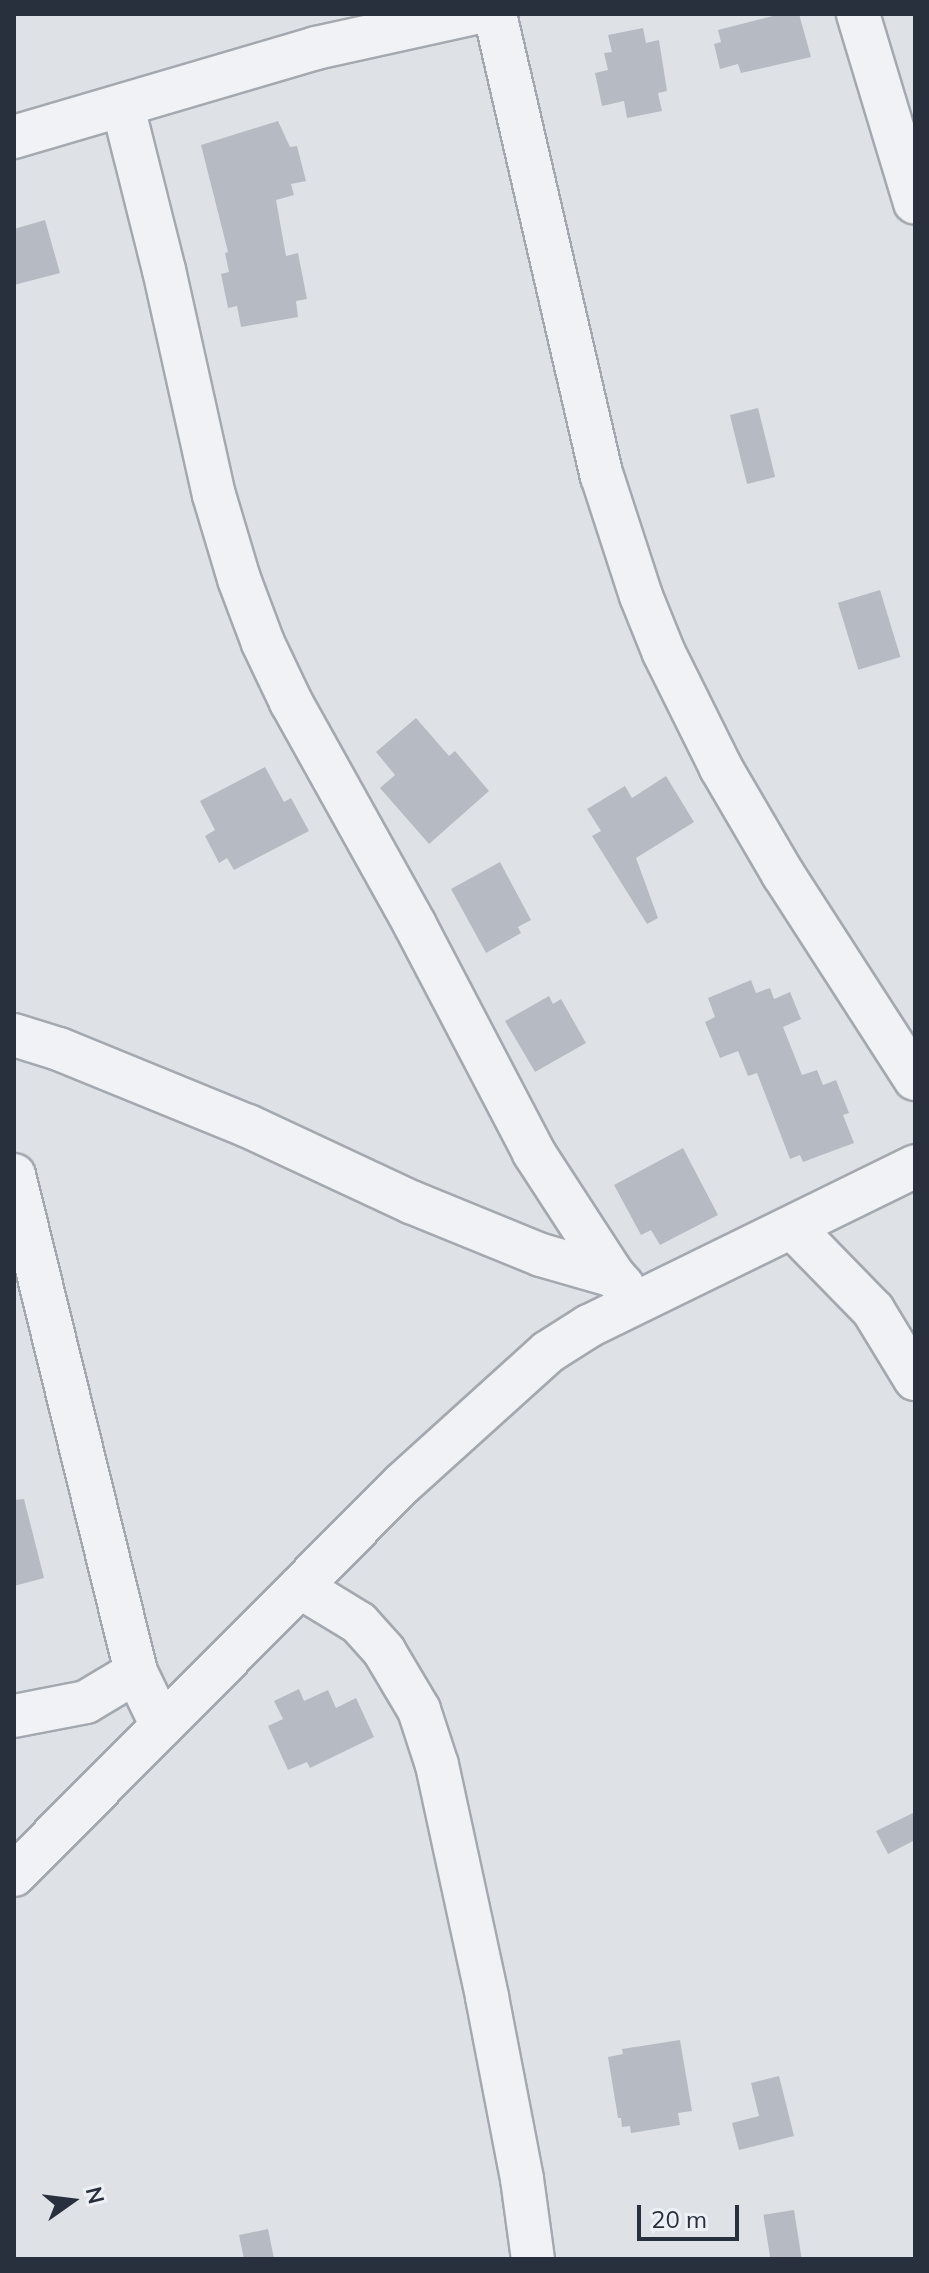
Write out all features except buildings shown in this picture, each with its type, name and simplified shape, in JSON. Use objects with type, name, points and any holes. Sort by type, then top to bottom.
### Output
[{"type":"street","points":[[14,137],[123,107],[310,31],[471,14]]},
{"type":"street","points":[[495,14],[602,476],[641,596],[664,653],[721,768],[783,874],[915,1079]]},
{"type":"street","points":[[858,14],[915,203]]},
{"type":"street","points":[[123,107],[220,519],[263,643],[534,1153],[625,1289]]},
{"type":"street","points":[[14,1035],[59,1049],[248,1126],[411,1202],[625,1289]]},
{"type":"street","points":[[14,1875],[300,1587],[507,1386],[589,1326],[625,1289],[707,1266],[793,1228],[915,1166]]},
{"type":"street","points":[[14,1175],[136,1672],[162,1726]]},
{"type":"street","points":[[793,1228],[873,1310],[915,1379]]},
{"type":"street","points":[[300,1587],[359,1623],[384,1651],[419,1710],[437,1765],[487,1997],[522,2179],[533,2259]]},
{"type":"street","points":[[14,1716],[86,1702],[136,1672]]}]
